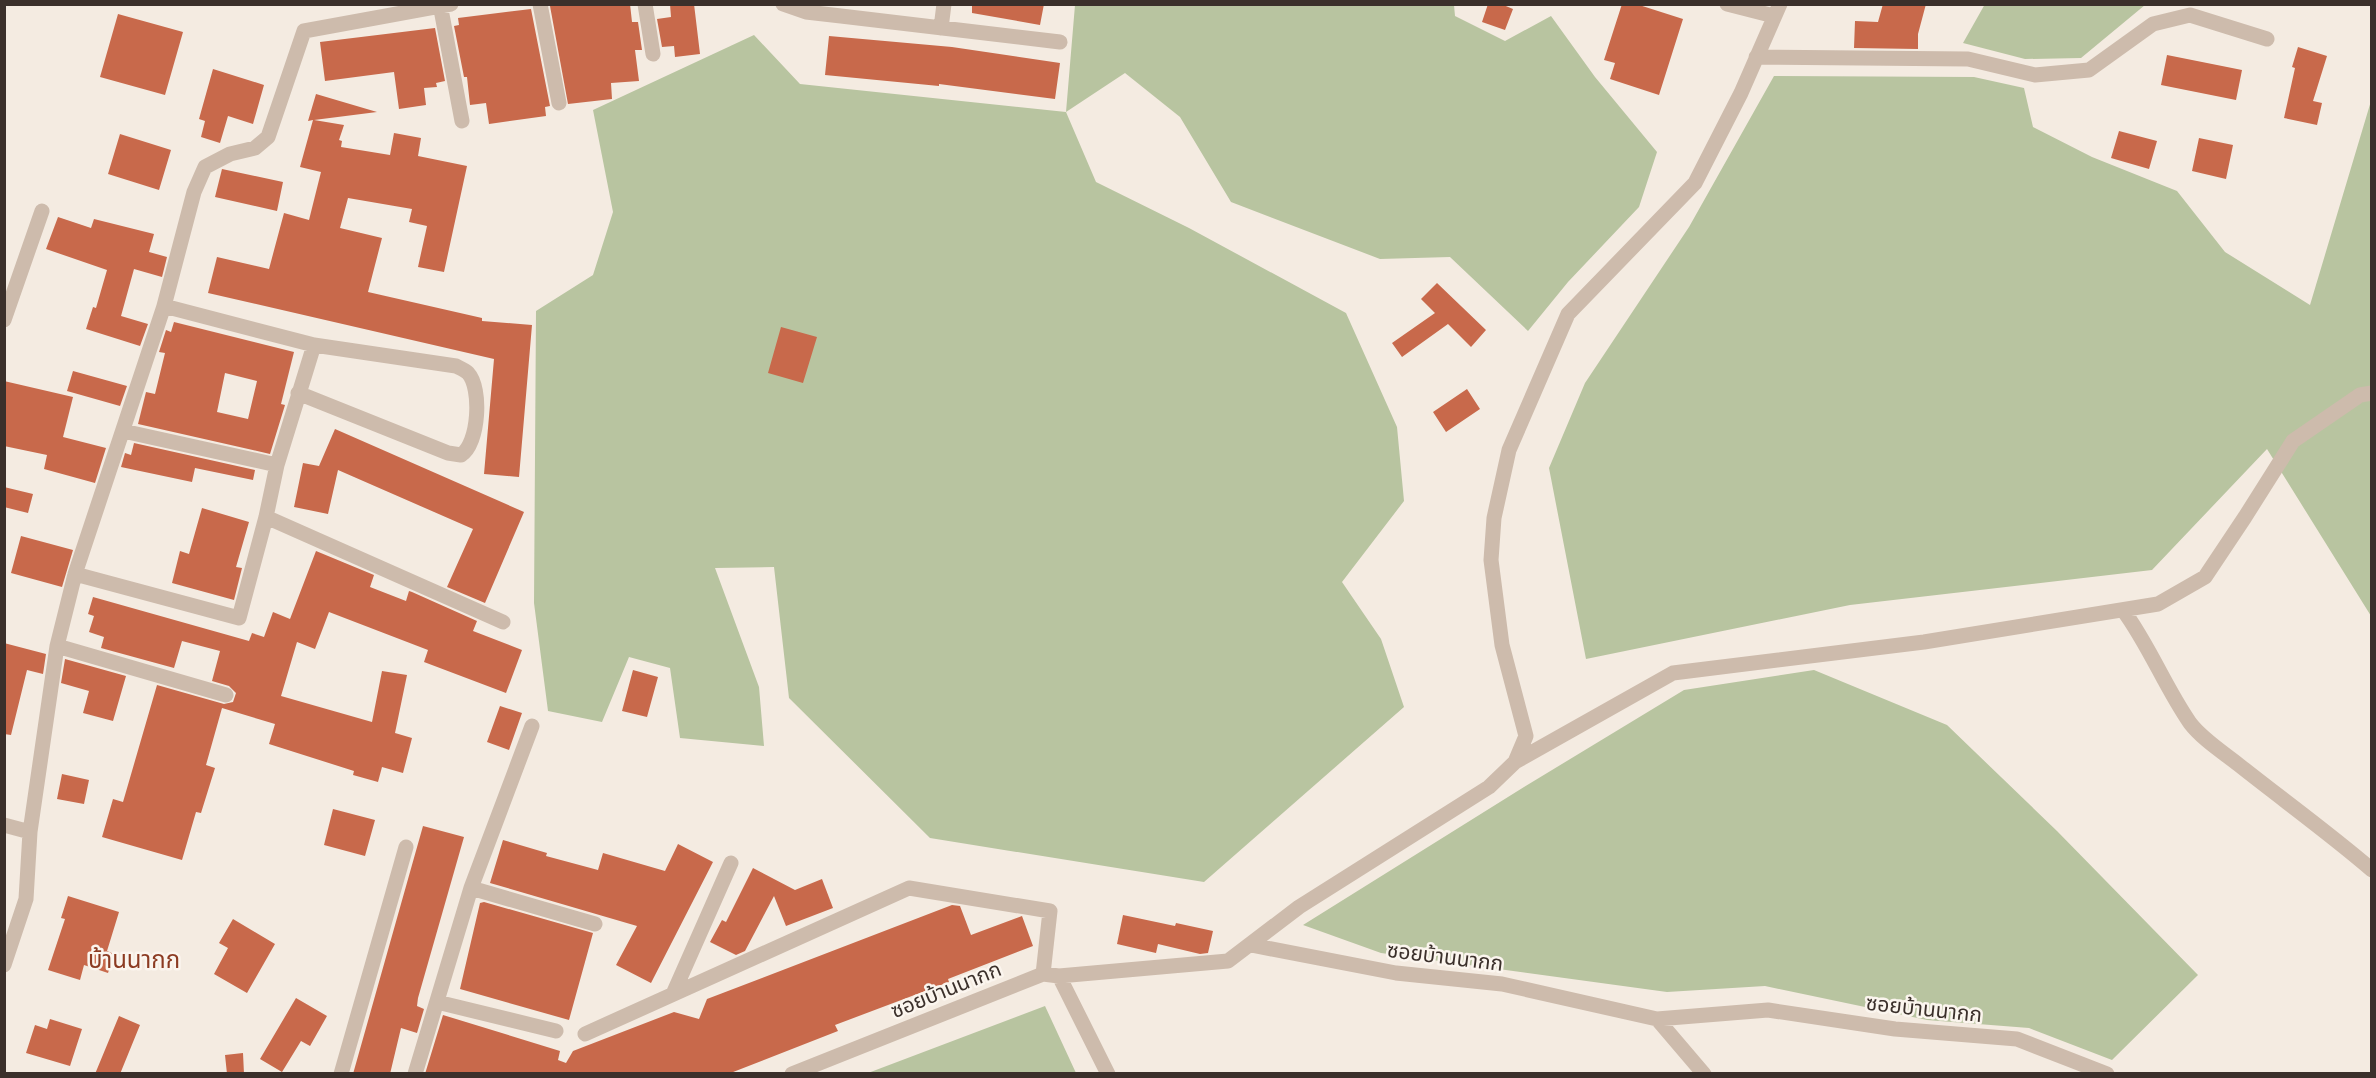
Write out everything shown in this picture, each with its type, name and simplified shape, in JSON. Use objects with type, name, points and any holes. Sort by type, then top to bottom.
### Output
[{"type":"street","points":[[540,4],[559,103]]},
{"type":"street","points":[[645,4],[653,54]]},
{"type":"street","points":[[783,4],[806,12],[842,10],[941,28],[1060,42]]},
{"type":"street","points":[[941,28],[944,4]]},
{"type":"street","points":[[1515,762],[1526,736],[1502,645],[1491,560],[1494,518],[1509,450],[1568,314],[1695,183],[1741,93],[1777,10],[1727,4]]},
{"type":"street","points":[[4,965],[26,899],[30,832],[57,646],[75,574],[165,306],[194,192],[205,167],[230,154],[255,148],[268,137],[304,31],[444,5],[462,121]]},
{"type":"street","points":[[1756,57],[1968,59],[2035,75],[2089,70],[2153,24],[2190,15],[2267,39]]},
{"type":"street","points":[[4,320],[42,211]]},
{"type":"street","points":[[165,306],[314,345],[456,366],[468,373],[474,384],[477,426],[467,451],[461,455],[448,453],[298,393]]},
{"type":"street","points":[[75,574],[239,618],[266,517],[277,465],[314,345]]},
{"type":"street","points":[[1251,945],[1299,907],[1489,787],[1515,762],[1673,673],[1924,642],[2158,604],[2205,577],[2293,441],[2360,395],[2372,393]]},
{"type":"street","points":[[123,431],[277,465]]},
{"type":"street","points":[[266,517],[503,622]]},
{"type":"street","points":[[2123,610],[2141,635],[2191,725],[2273,792],[2329,833],[2372,870]]},
{"type":"street","points":[[57,646],[226,695]]},
{"type":"street","points":[[415,1074],[471,888],[532,726]]},
{"type":"street","points":[[4,825],[30,832]]},
{"type":"street","points":[[341,1074],[406,847]]},
{"type":"street","points":[[673,994],[731,863]]},
{"type":"street","points":[[471,888],[596,924]]},
{"type":"street","points":[[585,1034],[909,888],[1050,911],[1051,975],[1108,1074]]},
{"type":"street","name":"ซอยบ้านนากก","points":[[792,1074],[1051,975],[1228,961],[1251,945],[1396,973],[1502,984],[1657,1019],[1768,1010],[1895,1029],[2017,1039],[2107,1074]]},
{"type":"street","points":[[437,1002],[555,1031]]},
{"type":"street","points":[[1657,1019],[1704,1074]]},
{"type":"green space","points":[[1985,4],[2145,5],[2081,58],[2025,59],[1963,43]]},
{"type":"green space","points":[[1075,5],[1454,5],[1455,16],[1505,41],[1551,16],[1595,77],[1657,152],[1639,207],[1568,282],[1528,331],[1450,257],[1380,259],[1231,202],[1180,117],[1125,73],[1066,112]]},
{"type":"green space","points":[[754,35],[800,84],[1066,112],[1096,182],[1189,228],[1346,313],[1397,427],[1404,501],[1342,582],[1381,639],[1404,707],[1204,882],[930,838],[789,698],[774,567],[715,568],[759,687],[764,746],[680,738],[670,668],[629,657],[602,722],[548,711],[534,603],[536,311],[593,275],[613,212],[593,110]]},
{"type":"green space","points":[[1774,76],[1974,77],[2024,88],[2033,127],[2092,157],[2177,191],[2225,252],[2310,305],[2371,101],[2371,616],[2267,449],[2152,570],[1850,605],[1586,659],[1549,468],[1585,383],[1689,227]]},
{"type":"green space","points":[[1814,670],[1947,725],[2057,831],[2198,975],[2112,1060],[2029,1028],[1927,1020],[1765,986],[1667,992],[1381,953],[1303,925],[1684,690]]},
{"type":"green space","points":[[1045,1006],[1076,1073],[868,1073]]},
{"type":"building","points":[[630,4],[632,22],[638,22],[642,50],[635,50],[639,81],[611,83],[612,99],[568,104],[550,6]]},
{"type":"building","points":[[670,4],[694,4],[700,54],[675,57],[674,46],[662,47],[657,19],[671,17]]},
{"type":"building","points":[[972,4],[1044,4],[1040,25],[972,13]]},
{"type":"building","points":[[1488,4],[1501,4],[1513,9],[1505,30],[1482,22]]},
{"type":"building","points":[[1622,4],[1636,4],[1683,19],[1659,95],[1610,79],[1615,63],[1604,60]]},
{"type":"building","points":[[1883,4],[1926,4],[1918,34],[1918,49],[1854,48],[1855,21],[1878,22]]},
{"type":"building","points":[[531,9],[550,106],[545,107],[546,116],[489,124],[486,103],[470,105],[467,77],[464,77],[454,26],[459,25],[458,18]]},
{"type":"building","points":[[118,14],[183,32],[165,95],[100,77]]},
{"type":"building","points":[[435,28],[445,81],[436,83],[437,87],[424,88],[426,105],[399,109],[394,72],[325,81],[320,42]]},
{"type":"building","points":[[829,36],[952,47],[1060,63],[1055,99],[939,84],[939,86],[825,75]]},
{"type":"building","points":[[2298,47],[2327,56],[2313,101],[2322,103],[2317,125],[2284,118],[2295,68],[2292,67]]},
{"type":"building","points":[[2167,55],[2242,70],[2236,100],[2161,85]]},
{"type":"building","points":[[213,69],[264,85],[253,124],[228,116],[220,143],[201,137],[205,121],[199,119]]},
{"type":"building","points":[[316,94],[377,112],[314,120],[344,125],[339,140],[342,141],[341,147],[390,155],[394,133],[421,138],[418,156],[467,166],[444,272],[418,267],[427,226],[409,222],[412,209],[348,198],[340,228],[382,238],[368,292],[482,318],[482,321],[532,325],[519,477],[484,474],[494,359],[208,293],[217,257],[269,269],[284,213],[309,220],[321,172],[300,167],[313,120],[308,121]]},
{"type":"building","points":[[2119,131],[2157,141],[2149,169],[2111,158]]},
{"type":"building","points":[[120,134],[171,150],[159,190],[108,174]]},
{"type":"building","points":[[2199,138],[2233,145],[2226,179],[2192,171]]},
{"type":"building","points":[[222,169],[283,182],[277,211],[215,197]]},
{"type":"building","points":[[58,217],[91,228],[94,219],[154,234],[149,252],[167,257],[162,277],[134,269],[121,316],[148,324],[140,346],[86,329],[93,307],[96,308],[107,270],[46,249]]},
{"type":"building","points":[[1437,283],[1486,330],[1471,347],[1448,324],[1402,357],[1392,343],[1435,313],[1421,299]]},
{"type":"building","points":[[174,322],[294,352],[281,404],[285,405],[270,454],[138,424],[146,392],[155,394],[165,353],[159,352],[166,330],[171,332]],"holes":[[[225,373],[257,381],[248,419],[217,412]]]},
{"type":"building","points":[[781,327],[817,337],[803,383],[768,373]]},
{"type":"building","points":[[73,371],[127,386],[120,406],[67,391]]},
{"type":"building","points":[[4,381],[73,397],[63,437],[106,448],[95,483],[44,469],[47,455],[4,446]]},
{"type":"building","points":[[1467,389],[1480,409],[1446,432],[1433,412]]},
{"type":"building","points":[[335,429],[524,512],[485,603],[447,587],[473,529],[338,470],[328,514],[294,507],[303,463],[319,466]]},
{"type":"building","points":[[134,443],[255,470],[253,480],[195,468],[192,482],[121,467],[125,453],[131,455]]},
{"type":"building","points":[[4,487],[33,494],[28,513],[4,507]]},
{"type":"building","points":[[202,508],[249,522],[236,567],[242,568],[234,600],[172,583],[180,551],[189,554]]},
{"type":"building","points":[[21,536],[73,550],[62,587],[11,573]]},
{"type":"building","points":[[316,551],[374,575],[370,587],[406,601],[409,591],[412,592],[477,621],[473,631],[522,650],[506,693],[424,662],[428,650],[329,612],[315,649],[297,642],[281,696],[372,722],[382,671],[407,675],[395,733],[412,738],[403,773],[382,767],[378,782],[353,775],[354,771],[269,744],[275,724],[222,708],[206,765],[215,768],[201,813],[196,812],[182,860],[102,837],[113,799],[123,802],[157,685],[224,704],[233,702],[236,693],[229,686],[212,681],[220,651],[182,641],[174,668],[101,648],[104,637],[89,632],[94,616],[88,614],[93,597],[249,641],[252,633],[264,637],[273,612],[290,619]]},
{"type":"building","points":[[4,643],[46,654],[43,674],[27,670],[11,735],[4,734]]},
{"type":"building","points":[[65,659],[126,676],[113,721],[83,713],[89,691],[61,683]]},
{"type":"building","points":[[633,670],[658,677],[647,717],[622,711]]},
{"type":"building","points":[[500,706],[522,713],[509,750],[487,742]]},
{"type":"building","points":[[62,774],[89,780],[84,804],[57,799]]},
{"type":"building","points":[[333,809],[375,820],[365,856],[324,845]]},
{"type":"building","points":[[423,826],[464,837],[418,998],[417,1006],[424,1009],[417,1033],[401,1028],[390,1074],[353,1074]]},
{"type":"building","points":[[503,840],[547,853],[546,856],[598,870],[603,853],[665,871],[678,844],[713,862],[651,983],[616,965],[637,926],[490,883]]},
{"type":"building","points":[[753,868],[795,890],[822,879],[833,908],[786,926],[774,896],[745,951],[736,955],[710,942],[722,920],[726,922]]},
{"type":"building","points":[[68,896],[119,912],[107,951],[114,954],[108,973],[84,965],[80,980],[48,970],[65,919],[61,918]]},
{"type":"building","points":[[484,902],[593,933],[569,1020],[460,989],[480,903]]},
{"type":"building","points":[[952,905],[960,906],[971,935],[1022,916],[1033,946],[948,979],[949,982],[835,1025],[838,1031],[728,1074],[425,1074],[443,1015],[560,1051],[558,1060],[566,1063],[573,1051],[674,1012],[699,1019],[707,999]]},
{"type":"building","points":[[1123,915],[1213,931],[1208,953],[1200,954],[1158,944],[1156,953],[1117,944]]},
{"type":"building","points":[[233,919],[275,944],[247,993],[214,974],[228,948],[219,943]]},
{"type":"building","points":[[296,998],[327,1016],[310,1046],[301,1041],[282,1072],[260,1059]]},
{"type":"building","points":[[119,1016],[140,1025],[120,1074],[95,1074]]},
{"type":"building","points":[[50,1019],[82,1029],[70,1066],[26,1053],[35,1025],[47,1029]]},
{"type":"building","points":[[243,1053],[244,1074],[227,1074],[225,1055]]},
{"type":"district","name":"บ้านนากก","points":[[134,960]]}]
